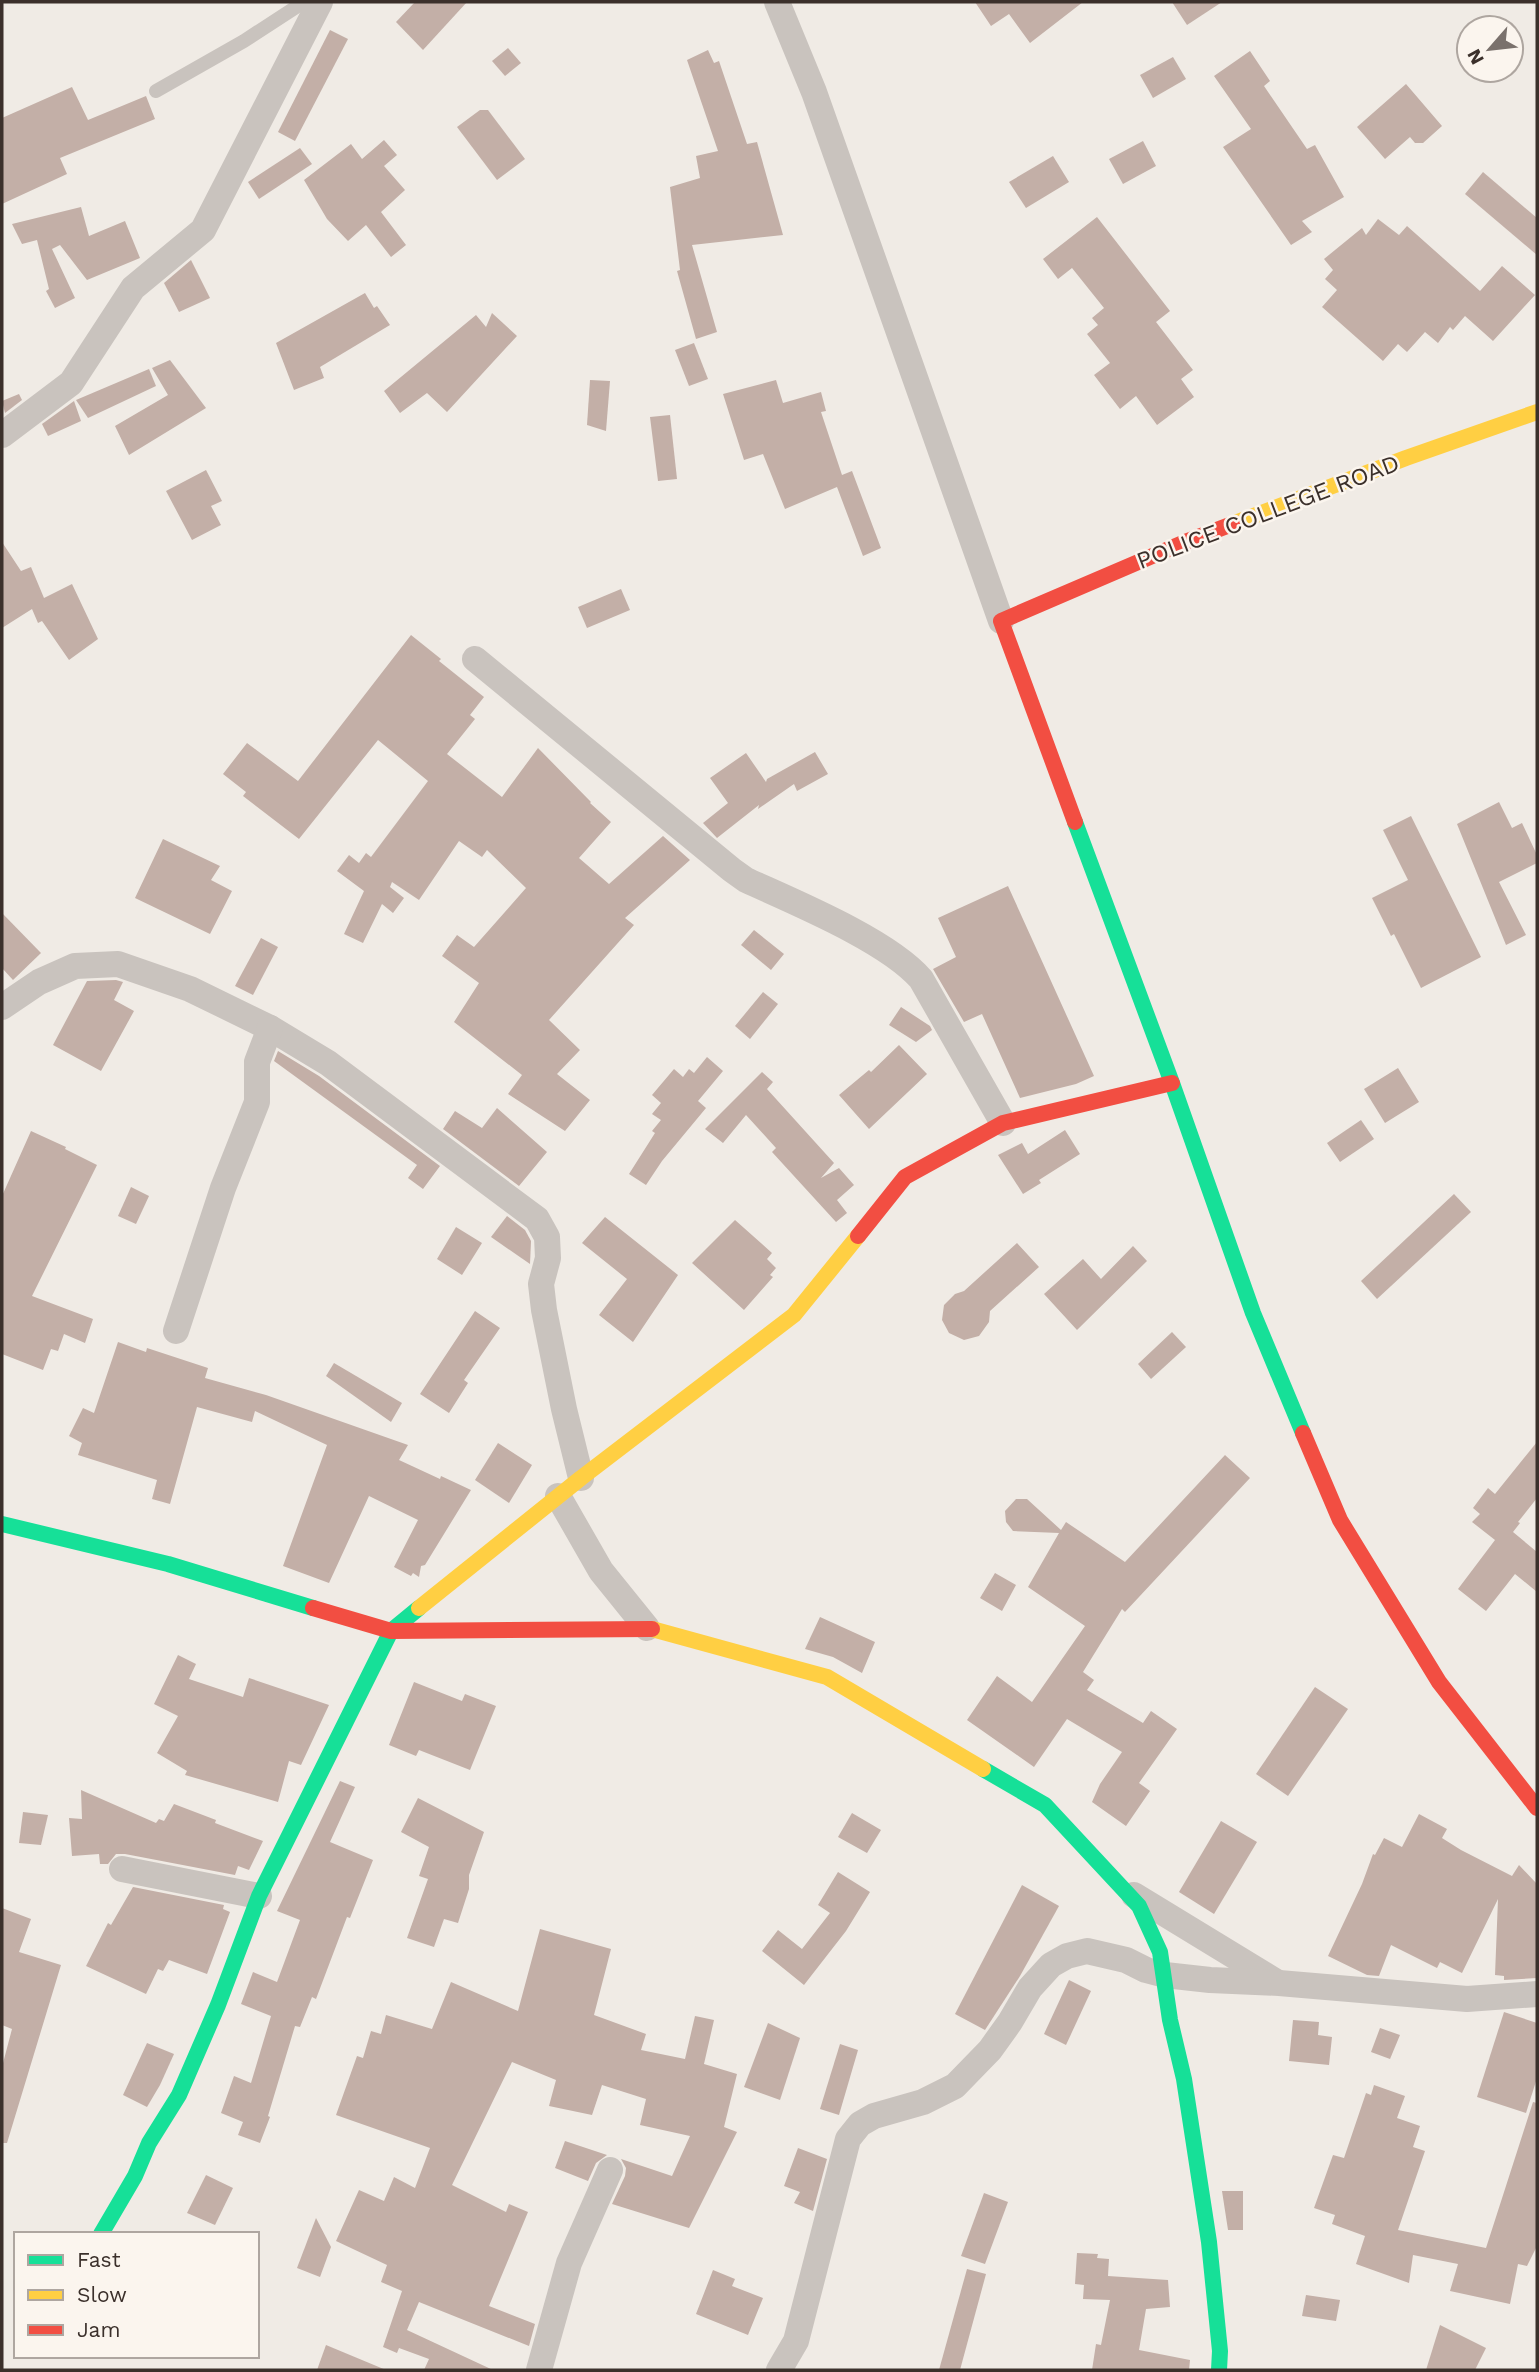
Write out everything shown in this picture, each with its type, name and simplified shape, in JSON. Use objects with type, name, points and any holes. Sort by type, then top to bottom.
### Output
[{"type":"street","points":[[2,435],[71,383],[133,288],[203,230],[320,2]]},
{"type":"street","points":[[777,2],[814,92],[1001,621],[1172,1083],[1253,1313],[1340,1520],[1439,1682],[1537,1808]]},
{"type":"street","name":"POLICE COLLEGE ROAD","points":[[1001,621],[1185,541],[1537,412]]},
{"type":"street","points":[[475,659],[746,880],[862,937],[907,965],[920,979],[1003,1123]]},
{"type":"street","points":[[2,1007],[39,982],[75,966],[118,964],[190,989],[270,1028],[328,1063],[537,1219],[547,1237],[548,1258],[541,1284],[544,1310],[581,1478]]},
{"type":"street","points":[[176,1331],[223,1188],[257,1102],[257,1062],[270,1028]]},
{"type":"street","points":[[102,2232],[135,2176],[149,2143],[179,2095],[218,2005],[259,1896],[391,1631],[558,1496],[794,1315],[905,1177],[1003,1123],[1172,1083]]},
{"type":"street","points":[[558,1496],[601,1571],[647,1628]]},
{"type":"street","points":[[2,1524],[168,1564],[391,1631],[647,1628],[827,1677],[1045,1805],[1139,1906],[1160,1952],[1170,2020],[1184,2079],[1209,2242],[1220,2351],[1219,2370]]},
{"type":"street","points":[[122,1869],[259,1896]]},
{"type":"street","points":[[1125,1889],[1279,1983]]},
{"type":"street","points":[[779,2370],[796,2341],[848,2139],[860,2124],[874,2116],[923,2102],[955,2086],[990,2050],[1030,1988],[1051,1965],[1067,1956],[1087,1951],[1109,1955],[1165,1975],[1467,1999],[1537,1994]]},
{"type":"street","points":[[539,2370],[569,2263],[610,2170]]},
{"type":"lane","points":[[156,91],[244,41],[304,2]]},
{"type":"building","points":[[415,2],[467,2],[423,50],[396,22]]},
{"type":"building","points":[[975,2],[1083,2],[1030,43],[1009,14],[991,26]]},
{"type":"building","points":[[1172,2],[1222,2],[1187,25]]},
{"type":"building","points":[[330,30],[348,39],[295,141],[278,132]]},
{"type":"building","points":[[508,48],[521,63],[505,76],[492,61]]},
{"type":"building","points":[[708,50],[714,63],[719,61],[747,144],[757,142],[783,235],[692,245],[717,332],[696,339],[677,271],[680,270],[670,187],[700,178],[696,156],[718,151],[687,60]]},
{"type":"building","points":[[1250,51],[1270,81],[1264,86],[1307,149],[1315,145],[1344,197],[1302,221],[1312,232],[1291,245],[1223,147],[1251,129],[1214,76]]},
{"type":"building","points":[[1173,57],[1186,79],[1153,98],[1140,75]]},
{"type":"building","points":[[1406,84],[1442,126],[1423,143],[1415,143],[1410,137],[1385,159],[1357,127]]},
{"type":"building","points":[[72,87],[88,120],[146,96],[155,119],[60,158],[67,174],[2,204],[2,118]]},
{"type":"building","points":[[480,110],[488,110],[525,159],[497,180],[457,127]]},
{"type":"building","points":[[384,140],[397,155],[384,166],[405,190],[381,212],[406,245],[391,257],[366,225],[348,241],[327,219],[304,180],[351,144],[362,159]]},
{"type":"building","points":[[1143,141],[1156,166],[1123,184],[1109,159]]},
{"type":"building","points":[[300,148],[312,164],[259,199],[248,182]]},
{"type":"building","points":[[1053,156],[1069,182],[1026,208],[1009,182]]},
{"type":"building","points":[[1483,172],[1537,218],[1537,255],[1465,194]]},
{"type":"building","points":[[81,207],[89,236],[125,221],[140,258],[87,280],[60,245],[52,249],[75,298],[55,308],[46,291],[49,289],[37,240],[22,244],[12,224]]},
{"type":"building","points":[[1097,217],[1170,311],[1156,322],[1193,370],[1181,379],[1194,397],[1157,425],[1136,396],[1120,409],[1094,375],[1110,363],[1087,334],[1098,325],[1092,318],[1104,308],[1072,268],[1058,279],[1043,259]]},
{"type":"building","points":[[1378,219],[1399,235],[1407,226],[1480,291],[1502,266],[1535,295],[1493,341],[1465,316],[1453,330],[1450,327],[1438,343],[1425,332],[1407,352],[1398,344],[1383,361],[1322,307],[1337,290],[1325,279],[1333,270],[1324,259],[1362,228],[1366,235]]},
{"type":"building","points":[[191,260],[210,298],[179,312],[164,283]]},
{"type":"building","points":[[365,293],[374,308],[377,306],[390,325],[320,367],[324,378],[294,390],[276,343]]},
{"type":"building","points":[[492,313],[517,336],[447,412],[427,393],[400,413],[384,391],[476,315],[486,327]]},
{"type":"building","points":[[694,343],[708,379],[689,386],[675,350]]},
{"type":"building","points":[[170,360],[206,408],[129,455],[115,426],[168,395],[152,368]]},
{"type":"building","points":[[149,369],[156,386],[88,418],[76,400]]},
{"type":"building","points":[[590,380],[610,381],[606,431],[587,425]]},
{"type":"building","points":[[776,380],[783,403],[821,392],[826,411],[821,412],[842,475],[852,471],[881,548],[863,556],[837,487],[785,509],[763,454],[744,460],[723,394]]},
{"type":"building","points":[[19,394],[22,400],[5,413],[2,401]]},
{"type":"building","points":[[74,401],[81,421],[48,436],[42,424]]},
{"type":"building","points":[[670,415],[677,479],[658,481],[650,417]]},
{"type":"building","points":[[206,470],[222,501],[211,506],[221,525],[192,540],[166,491]]},
{"type":"building","points":[[2,542],[21,571],[31,567],[44,598],[72,584],[98,639],[69,660],[42,621],[38,623],[32,609],[2,628]]},
{"type":"building","points":[[621,589],[630,610],[587,628],[578,607]]},
{"type":"building","points":[[411,635],[484,697],[470,715],[475,719],[447,754],[502,797],[538,748],[611,822],[579,858],[609,884],[663,836],[690,860],[625,918],[634,925],[549,1020],[580,1050],[557,1074],[590,1100],[565,1131],[508,1094],[522,1075],[454,1022],[479,983],[442,956],[457,935],[474,947],[526,888],[487,850],[482,857],[459,841],[419,900],[392,882],[390,887],[404,898],[393,913],[382,904],[363,943],[344,934],[364,891],[337,871],[349,855],[359,863],[366,853],[371,857],[428,781],[378,740],[299,839],[243,796],[246,792],[223,774],[247,743],[298,781]]},
{"type":"building","points":[[815,752],[828,774],[797,791],[794,784],[758,809],[759,805],[717,838],[703,823],[728,803],[710,778],[746,753],[766,782]]},
{"type":"building","points":[[1499,802],[1512,828],[1522,823],[1537,855],[1537,863],[1499,882],[1526,935],[1506,945],[1457,824]]},
{"type":"building","points":[[1411,816],[1481,957],[1421,988],[1394,934],[1391,936],[1372,898],[1408,880],[1383,830]]},
{"type":"building","points":[[163,839],[220,866],[211,880],[232,891],[210,934],[135,898]]},
{"type":"building","points":[[1008,886],[1094,1076],[1076,1084],[1020,1098],[982,1014],[964,1022],[933,969],[956,957],[938,918]]},
{"type":"building","points":[[2,913],[41,953],[13,980],[2,968]]},
{"type":"building","points":[[754,930],[784,954],[771,970],[741,945]]},
{"type":"building","points":[[261,938],[278,947],[253,995],[235,986]]},
{"type":"building","points":[[87,981],[123,982],[114,1000],[134,1011],[101,1071],[53,1045]]},
{"type":"building","points":[[763,992],[778,1004],[750,1039],[735,1026]]},
{"type":"building","points":[[901,1007],[932,1030],[916,1042],[889,1025]]},
{"type":"building","points":[[899,1045],[927,1074],[869,1129],[839,1095],[869,1070],[871,1072]]},
{"type":"building","points":[[278,1051],[319,1076],[440,1166],[423,1189],[408,1178],[417,1165],[274,1061]]},
{"type":"building","points":[[707,1057],[723,1071],[698,1101],[706,1108],[662,1161],[646,1185],[629,1174],[655,1133],[652,1131],[661,1120],[652,1114],[661,1103],[652,1095],[674,1069],[683,1077],[689,1069],[694,1073]]},
{"type":"building","points":[[1398,1068],[1419,1102],[1385,1123],[1364,1089]]},
{"type":"building","points":[[762,1072],[773,1082],[767,1089],[834,1163],[821,1178],[839,1168],[854,1185],[837,1200],[847,1213],[836,1222],[772,1152],[776,1148],[746,1115],[723,1143],[705,1129]]},
{"type":"building","points":[[497,1108],[547,1152],[519,1186],[443,1129],[455,1111],[482,1128]]},
{"type":"building","points":[[1361,1120],[1374,1139],[1340,1162],[1327,1143]]},
{"type":"building","points":[[1065,1130],[1080,1154],[1039,1180],[1041,1183],[1023,1194],[998,1155],[1022,1143],[1028,1154]]},
{"type":"building","points":[[31,1131],[97,1165],[32,1296],[93,1319],[85,1343],[64,1334],[58,1351],[51,1349],[43,1370],[2,1354],[2,1196]]},
{"type":"building","points":[[131,1187],[149,1196],[136,1224],[118,1216]]},
{"type":"building","points":[[1454,1194],[1471,1212],[1377,1299],[1361,1281]]},
{"type":"building","points":[[507,1216],[525,1230],[531,1241],[530,1264],[491,1237]]},
{"type":"building","points":[[605,1217],[678,1275],[633,1342],[599,1315],[627,1279],[582,1243]]},
{"type":"building","points":[[735,1220],[772,1253],[767,1259],[776,1268],[770,1275],[773,1277],[744,1310],[692,1263]]},
{"type":"building","points":[[456,1227],[482,1243],[462,1275],[437,1259]]},
{"type":"building","points":[[1017,1243],[1039,1267],[990,1311],[989,1322],[979,1336],[964,1340],[949,1333],[942,1320],[944,1305],[955,1294],[964,1291]]},
{"type":"building","points":[[1133,1246],[1147,1261],[1077,1330],[1044,1294],[1083,1259],[1101,1279]]},
{"type":"building","points":[[475,1311],[500,1328],[464,1380],[468,1383],[449,1413],[420,1394]]},
{"type":"building","points":[[1172,1332],[1186,1347],[1151,1379],[1138,1364]]},
{"type":"building","points":[[118,1342],[146,1352],[147,1348],[208,1368],[205,1378],[266,1395],[408,1445],[399,1460],[471,1490],[425,1565],[421,1566],[419,1577],[394,1567],[418,1520],[369,1496],[329,1583],[283,1566],[327,1445],[255,1411],[252,1422],[197,1407],[170,1504],[152,1499],[157,1480],[78,1455],[82,1443],[69,1436],[83,1408],[94,1413]]},
{"type":"building","points":[[334,1363],[402,1403],[391,1422],[326,1376]]},
{"type":"building","points":[[1537,1442],[1537,1498],[1513,1532],[1537,1552],[1537,1592],[1515,1574],[1486,1611],[1458,1589],[1495,1540],[1472,1522],[1480,1514],[1473,1508],[1488,1488],[1495,1494]]},
{"type":"building","points":[[498,1443],[532,1465],[509,1503],[475,1480]]},
{"type":"building","points":[[1225,1455],[1250,1478],[1125,1612],[1122,1609],[1083,1672],[1094,1680],[1087,1690],[1143,1723],[1151,1711],[1177,1729],[1139,1783],[1150,1791],[1126,1826],[1092,1802],[1100,1784],[1122,1752],[1067,1719],[1034,1767],[967,1720],[997,1676],[1032,1702],[1085,1626],[1028,1587],[1059,1533],[1013,1531],[1006,1522],[1005,1511],[1016,1499],[1027,1499],[1061,1530],[1066,1522],[1125,1562]]},
{"type":"building","points":[[995,1573],[1016,1585],[1002,1611],[980,1598]]},
{"type":"building","points":[[820,1617],[875,1642],[862,1673],[833,1657],[805,1649]]},
{"type":"building","points":[[178,1655],[196,1664],[189,1679],[243,1697],[249,1678],[329,1705],[301,1765],[289,1761],[278,1802],[185,1775],[187,1771],[157,1753],[178,1716],[154,1704]]},
{"type":"building","points":[[414,1682],[462,1701],[465,1694],[496,1706],[470,1770],[419,1750],[416,1756],[389,1745]]},
{"type":"building","points":[[1315,1687],[1348,1709],[1288,1796],[1256,1774]]},
{"type":"building","points":[[340,1781],[355,1787],[330,1842],[373,1860],[350,1918],[347,1917],[316,1999],[312,1997],[300,2027],[295,2026],[268,2116],[270,2117],[260,2143],[238,2135],[243,2122],[221,2113],[234,2076],[251,2083],[271,2016],[241,2004],[253,1972],[277,1982],[300,1920],[277,1911]]},
{"type":"building","points":[[81,1790],[156,1823],[159,1819],[164,1821],[174,1804],[263,1841],[249,1870],[238,1866],[235,1875],[125,1854],[116,1854],[108,1864],[100,1864],[99,1854],[72,1856],[69,1818],[82,1819]]},
{"type":"building","points":[[418,1798],[484,1832],[469,1875],[469,1889],[458,1923],[444,1919],[434,1947],[407,1938],[428,1879],[419,1876],[429,1847],[401,1832]]},
{"type":"building","points":[[23,1812],[48,1815],[41,1845],[19,1843]]},
{"type":"building","points":[[852,1813],[881,1830],[867,1853],[838,1837]]},
{"type":"building","points":[[1419,1814],[1447,1829],[1442,1838],[1461,1850],[1512,1876],[1519,1865],[1537,1884],[1537,1978],[1504,1980],[1504,1976],[1495,1975],[1498,1899],[1462,1973],[1440,1962],[1437,1968],[1391,1945],[1379,1976],[1367,1975],[1328,1956],[1373,1854],[1375,1855],[1384,1838],[1402,1847]]},
{"type":"building","points":[[1221,1821],[1257,1842],[1214,1914],[1179,1892]]},
{"type":"building","points":[[838,1872],[870,1892],[846,1931],[804,1985],[762,1951],[778,1930],[802,1949],[830,1913],[818,1905]]},
{"type":"building","points":[[1022,1885],[1059,1906],[1020,1976],[985,2030],[955,2014]]},
{"type":"building","points":[[133,1887],[224,1905],[223,1909],[230,1912],[207,1974],[169,1960],[163,1971],[158,1969],[146,1994],[86,1966],[108,1923],[111,1925]]},
{"type":"building","points":[[2,1908],[31,1919],[19,1952],[61,1965],[7,2143],[2,2143],[2,2067],[12,2029],[2,2025]]},
{"type":"building","points":[[540,1929],[611,1949],[594,2015],[646,2034],[641,2050],[685,2059],[695,2016],[714,2020],[704,2064],[737,2074],[724,2127],[737,2132],[689,2228],[612,2204],[625,2176],[626,2168],[621,2159],[672,2176],[690,2136],[640,2125],[646,2099],[602,2085],[592,2115],[549,2106],[556,2080],[512,2062],[452,2185],[506,2212],[509,2204],[528,2212],[489,2306],[535,2324],[529,2346],[419,2302],[407,2330],[493,2370],[424,2370],[429,2359],[399,2348],[397,2353],[383,2347],[402,2291],[381,2282],[387,2265],[336,2241],[359,2190],[384,2201],[394,2177],[415,2188],[430,2148],[336,2115],[357,2056],[363,2058],[371,2031],[381,2034],[386,2015],[432,2029],[451,1982],[518,2011]]},
{"type":"building","points":[[1069,1980],[1091,1991],[1066,2045],[1044,2034]]},
{"type":"building","points":[[1504,2012],[1537,2023],[1537,2078],[1526,2113],[1477,2097]]},
{"type":"building","points":[[1293,2020],[1319,2022],[1318,2035],[1332,2037],[1329,2065],[1289,2061]]},
{"type":"building","points":[[768,2023],[800,2038],[780,2100],[744,2087]]},
{"type":"building","points":[[1380,2028],[1400,2035],[1390,2059],[1371,2052]]},
{"type":"building","points":[[147,2043],[174,2054],[147,2107],[123,2095]]},
{"type":"building","points":[[840,2044],[858,2050],[839,2115],[820,2109]]},
{"type":"building","points":[[1374,2085],[1405,2096],[1397,2118],[1420,2126],[1413,2147],[1425,2151],[1398,2230],[1486,2248],[1533,2102],[1537,2103],[1537,2246],[1527,2266],[1518,2264],[1510,2304],[1450,2291],[1458,2264],[1413,2255],[1409,2283],[1356,2264],[1365,2236],[1332,2224],[1335,2215],[1314,2208],[1333,2155],[1344,2158],[1366,2093],[1371,2095]]},
{"type":"building","points":[[565,2141],[607,2155],[596,2163],[588,2181],[555,2168]]},
{"type":"building","points":[[798,2148],[827,2159],[813,2211],[794,2203],[800,2192],[784,2186]]},
{"type":"building","points":[[206,2175],[233,2188],[215,2225],[187,2213]]},
{"type":"building","points":[[1222,2191],[1243,2191],[1243,2230],[1228,2230]]},
{"type":"building","points":[[984,2193],[1008,2202],[985,2264],[961,2256]]},
{"type":"building","points":[[316,2218],[331,2247],[320,2277],[297,2268]]},
{"type":"building","points":[[1077,2253],[1098,2254],[1097,2258],[1109,2259],[1108,2276],[1168,2280],[1170,2307],[1146,2309],[1139,2350],[1190,2360],[1189,2370],[1092,2370],[1096,2344],[1101,2345],[1110,2300],[1083,2299],[1084,2285],[1075,2284]]},
{"type":"building","points":[[967,2269],[986,2274],[960,2370],[939,2370]]},
{"type":"building","points":[[713,2270],[735,2279],[732,2286],[763,2298],[748,2335],[696,2314]]},
{"type":"building","points":[[1306,2295],[1340,2300],[1336,2321],[1302,2316]]},
{"type":"building","points":[[1440,2325],[1486,2348],[1475,2370],[1426,2370]]},
{"type":"building","points":[[326,2345],[386,2370],[317,2370]]},
{"type":"traffic: fast","points":[[1075,822],[1172,1083],[1253,1313],[1303,1433]]},
{"type":"traffic: fast","points":[[2,1524],[168,1564],[313,1608]]},
{"type":"traffic: fast","points":[[102,2232],[135,2176],[149,2143],[179,2095],[218,2005],[259,1896],[391,1631],[419,1608]]},
{"type":"traffic: fast","points":[[983,1769],[1045,1805],[1139,1906],[1160,1952],[1170,2020],[1184,2079],[1209,2242],[1220,2351],[1219,2370]]},
{"type":"traffic: slow","points":[[1235,523],[1537,412]]},
{"type":"traffic: slow","points":[[419,1608],[581,1478],[794,1315],[858,1236]]},
{"type":"traffic: slow","points":[[652,1629],[827,1677],[983,1769]]},
{"type":"traffic: jam","points":[[1075,822],[1001,621],[1235,523]]},
{"type":"traffic: jam","points":[[858,1236],[905,1177],[1003,1123],[1172,1083]]},
{"type":"traffic: jam","points":[[1303,1433],[1340,1520],[1439,1682],[1537,1808]]},
{"type":"traffic: jam","points":[[313,1608],[391,1631],[652,1629]]}]
